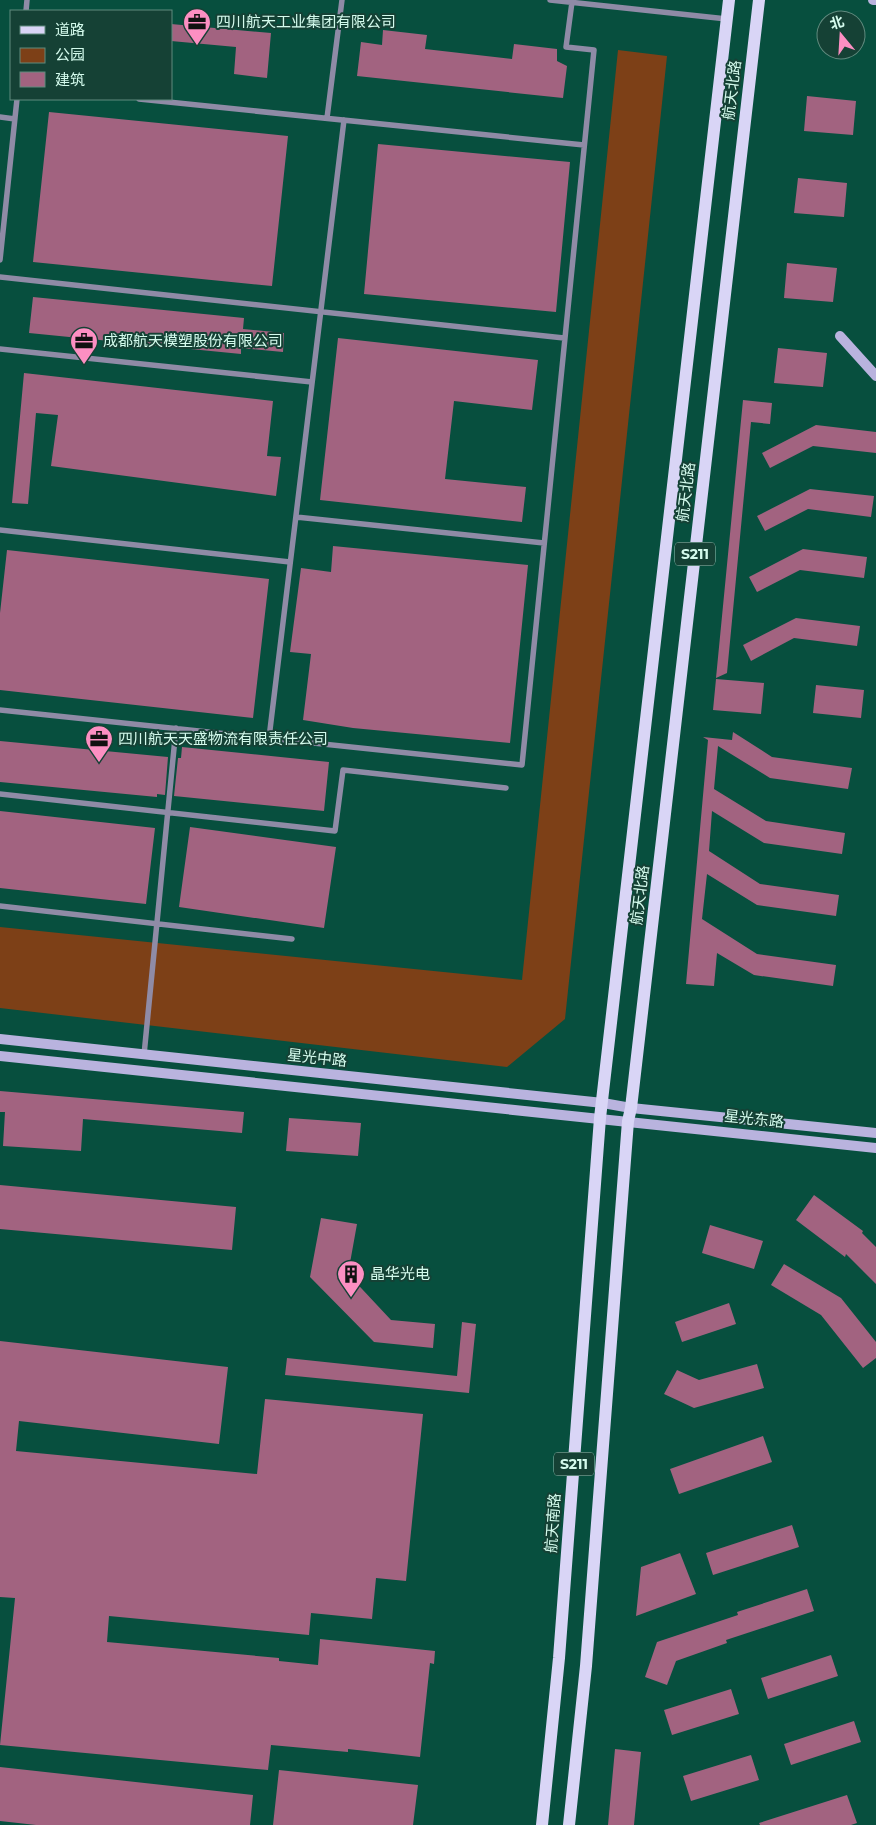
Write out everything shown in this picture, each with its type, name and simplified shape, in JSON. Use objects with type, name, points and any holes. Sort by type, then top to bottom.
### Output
[{"type":"main road","name":"航天北路","points":[[603,1103],[728,0]]},
{"type":"main road","name":"航天北路","points":[[631,1108],[759,0]]},
{"type":"main road","points":[[840,336],[876,376]]},
{"type":"main road","name":"星光中路","points":[[0,1039],[603,1103],[631,1108]]},
{"type":"main road","name":"星光中路","points":[[0,1056],[628,1121]]},
{"type":"main road","name":"航天南路","points":[[542,1825],[559,1658],[600,1118],[603,1103]]},
{"type":"main road","name":"S211","points":[[569,1825],[586,1666],[628,1121],[631,1108]]},
{"type":"main road","name":"星光东路","points":[[631,1108],[876,1133]]},
{"type":"main road","name":"星光东路","points":[[628,1121],[876,1148]]},
{"type":"lane","points":[[328,118],[342,0]]},
{"type":"lane","points":[[550,0],[727,19]]},
{"type":"lane","points":[[0,710],[522,765],[594,50],[566,47],[572,2]]},
{"type":"lane","points":[[0,260],[17,100]]},
{"type":"lane","points":[[148,100],[584,145]]},
{"type":"lane","points":[[0,117],[15,119]]},
{"type":"lane","points":[[269,738],[344,120]]},
{"type":"lane","points":[[0,185],[8,186]]},
{"type":"lane","points":[[0,276],[564,338]]},
{"type":"lane","points":[[0,349],[312,382]]},
{"type":"lane","points":[[296,517],[544,543]]},
{"type":"lane","points":[[0,530],[290,562]]},
{"type":"lane","points":[[144,1055],[176,728]]},
{"type":"lane","points":[[0,794],[335,831],[343,770],[506,788]]},
{"type":"lane","points":[[0,906],[292,939]]},
{"type":"green space","points":[[618,50],[667,56],[565,1019],[507,1067],[0,1008],[0,927],[522,980]]},
{"type":"building","points":[[172,24],[271,33],[267,78],[234,74],[236,47],[172,41]]},
{"type":"building","points":[[383,30],[427,35],[425,49],[512,59],[514,44],[557,49],[557,61],[567,66],[563,98],[357,76],[361,42],[382,45]]},
{"type":"building","points":[[807,96],[856,101],[853,135],[804,131]]},
{"type":"building","points":[[49,112],[288,136],[272,286],[33,262]]},
{"type":"building","points":[[378,144],[570,162],[556,312],[364,294]]},
{"type":"building","points":[[798,178],[847,183],[844,217],[794,213]]},
{"type":"building","points":[[787,263],[837,268],[833,302],[784,298]]},
{"type":"building","points":[[33,297],[244,318],[243,329],[284,333],[283,352],[241,348],[241,354],[29,333]]},
{"type":"building","points":[[338,338],[538,360],[532,410],[454,401],[445,479],[526,487],[522,522],[320,500]]},
{"type":"building","points":[[778,348],[827,353],[823,387],[774,383]]},
{"type":"building","points":[[24,373],[273,401],[267,456],[281,457],[276,496],[51,466],[58,415],[36,413],[28,504],[12,503]]},
{"type":"building","points":[[743,400],[772,403],[770,424],[751,422],[727,673],[716,678]]},
{"type":"building","points":[[816,425],[876,432],[876,453],[813,446],[770,468],[762,453]]},
{"type":"building","points":[[810,489],[874,496],[871,517],[808,509],[765,531],[757,516]]},
{"type":"building","points":[[333,546],[528,565],[510,743],[353,728],[303,720],[311,654],[290,652],[301,568],[331,572]]},
{"type":"building","points":[[803,549],[867,557],[864,578],[800,570],[757,592],[749,577]]},
{"type":"building","points":[[7,550],[269,579],[253,718],[0,690],[0,613]]},
{"type":"building","points":[[796,618],[860,626],[857,646],[794,638],[751,661],[743,645]]},
{"type":"building","points":[[716,679],[764,683],[761,714],[713,710]]},
{"type":"building","points":[[816,685],[864,690],[861,718],[813,713]]},
{"type":"building","points":[[733,732],[772,757],[852,768],[848,789],[770,778],[718,746],[714,789],[766,821],[845,833],[842,854],[764,843],[712,811],[709,851],[760,884],[839,895],[836,916],[757,905],[707,874],[702,919],[757,954],[836,965],[833,986],[754,975],[717,953],[714,986],[686,984],[708,740],[703,737],[732,740]]},
{"type":"building","points":[[0,741],[168,757],[165,795],[157,794],[157,797],[0,782]]},
{"type":"building","points":[[182,747],[329,762],[324,811],[174,796],[178,758],[181,758]]},
{"type":"building","points":[[0,811],[155,828],[146,904],[0,888]]},
{"type":"building","points":[[190,827],[336,847],[324,928],[179,907]]},
{"type":"building","points":[[0,1091],[244,1112],[242,1133],[83,1119],[81,1151],[3,1146],[5,1112],[0,1112]]},
{"type":"building","points":[[289,1118],[361,1123],[358,1156],[286,1151]]},
{"type":"building","points":[[0,1185],[236,1207],[232,1250],[0,1229]]},
{"type":"building","points":[[814,1195],[863,1231],[862,1233],[876,1247],[876,1284],[846,1254],[845,1257],[796,1220]]},
{"type":"building","name":"晶华光电","points":[[321,1218],[357,1224],[348,1274],[391,1320],[435,1324],[433,1348],[374,1342],[310,1277]]},
{"type":"building","points":[[710,1225],[763,1241],[754,1269],[702,1253]]},
{"type":"building","points":[[784,1264],[841,1298],[876,1342],[876,1358],[863,1368],[821,1315],[771,1285]]},
{"type":"building","points":[[729,1303],[736,1324],[682,1342],[675,1322]]},
{"type":"building","points":[[462,1322],[476,1324],[469,1393],[285,1375],[287,1358],[457,1376]]},
{"type":"building","points":[[0,1341],[228,1367],[219,1444],[19,1421],[16,1451],[257,1474],[265,1399],[423,1414],[406,1581],[376,1578],[372,1619],[311,1613],[309,1635],[109,1616],[107,1642],[279,1658],[279,1661],[318,1665],[320,1639],[435,1651],[434,1664],[430,1663],[420,1757],[348,1749],[348,1752],[271,1745],[268,1770],[0,1745],[15,1598],[0,1597]]},
{"type":"building","points":[[757,1364],[764,1388],[694,1408],[664,1394],[677,1370],[699,1380]]},
{"type":"building","points":[[763,1436],[772,1462],[679,1494],[670,1469]]},
{"type":"building","points":[[792,1525],[799,1547],[713,1575],[706,1553]]},
{"type":"building","points":[[680,1553],[696,1594],[636,1616],[641,1567]]},
{"type":"building","points":[[807,1589],[814,1611],[726,1640],[727,1643],[676,1661],[667,1685],[645,1677],[657,1642],[738,1615],[737,1612]]},
{"type":"building","points":[[831,1655],[838,1676],[768,1699],[761,1678]]},
{"type":"building","points":[[731,1689],[739,1714],[672,1735],[664,1710]]},
{"type":"building","points":[[854,1721],[861,1742],[791,1765],[784,1744]]},
{"type":"building","points":[[615,1749],[641,1752],[634,1825],[608,1825]]},
{"type":"building","points":[[751,1755],[759,1780],[691,1801],[683,1776]]},
{"type":"building","points":[[0,1767],[253,1795],[250,1825],[36,1825],[0,1821]]},
{"type":"building","points":[[279,1770],[418,1785],[413,1825],[273,1825]]},
{"type":"building","points":[[847,1795],[857,1823],[851,1825],[760,1825],[759,1823]]},
{"type":"place","name":"四川航天工业集团有限公司","points":[[197,46]]},
{"type":"place","name":"成都航天模塑股份有限公司","points":[[84,365]]},
{"type":"place","name":"四川航天天盛物流有限责任公司","points":[[99,763]]},
{"type":"place","name":"晶华光电","points":[[351,1298]]}]
